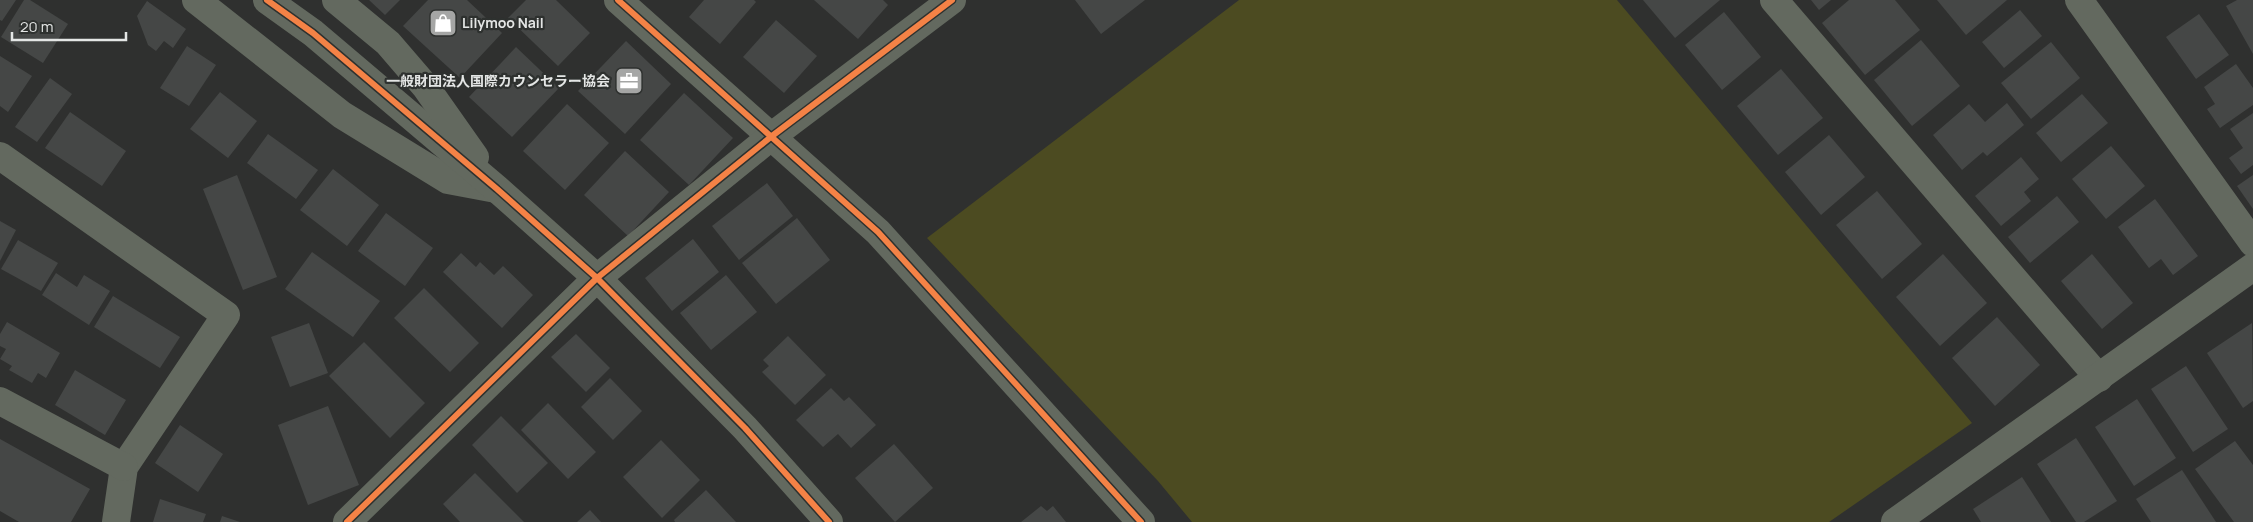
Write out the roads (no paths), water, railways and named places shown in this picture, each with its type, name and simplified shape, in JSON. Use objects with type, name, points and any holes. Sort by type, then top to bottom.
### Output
[{"type":"street","points":[[196,0],[342,115],[448,180],[497,189]]},
{"type":"street","points":[[267,0],[313,34],[497,189],[597,278],[712,393],[829,522]]},
{"type":"street","points":[[336,0],[388,43],[425,86],[497,189]]},
{"type":"street","points":[[618,0],[878,232],[1141,522]]},
{"type":"street","points":[[347,522],[597,278],[772,136],[952,0]]},
{"type":"street","points":[[1774,0],[2098,378]]},
{"type":"street","points":[[2079,0],[2253,243]]},
{"type":"street","points":[[0,156],[226,315],[124,467],[116,522]]},
{"type":"street","points":[[1895,522],[2253,267]]},
{"type":"street","points":[[0,401],[124,467]]},
{"type":"place","name":"Lilymoo Nail","points":[[443,23]]},
{"type":"place","name":"一般財団法人国際カウンセラー協会","points":[[629,81]]}]
